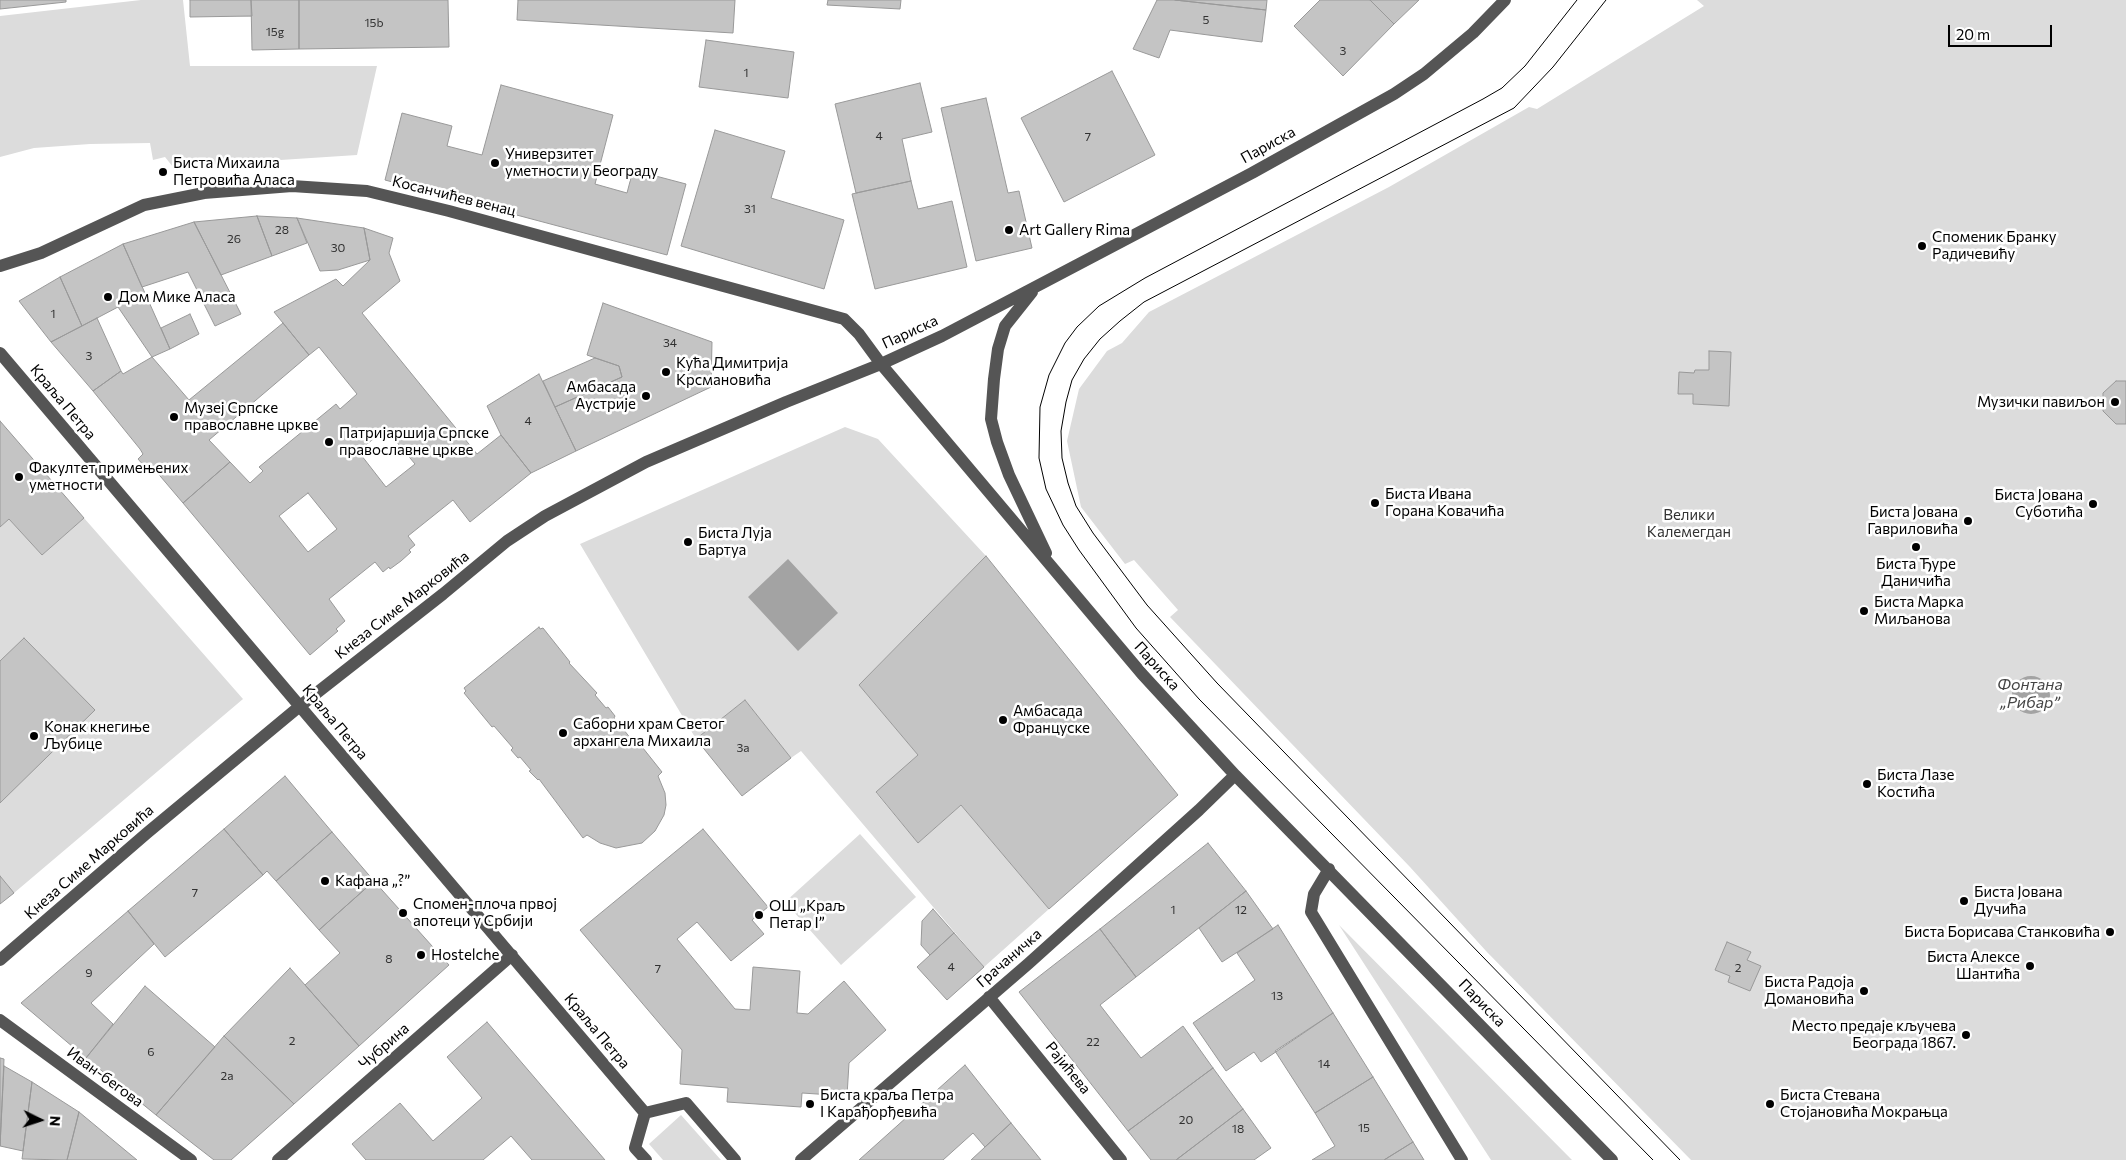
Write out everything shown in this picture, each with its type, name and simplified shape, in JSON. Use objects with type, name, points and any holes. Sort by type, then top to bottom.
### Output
[{"type":"street","name":"Париска","points":[[1505,0],[1493,14],[1451,53],[1394,94],[1252,173],[1036,288],[942,336],[880,364],[1142,674],[1235,775],[1612,1160]]},
{"type":"street","name":"Косанчићев венац","points":[[0,266],[41,252],[144,205],[204,193],[250,188],[292,186],[367,191],[449,210],[840,317],[860,334],[880,364]]},
{"type":"street","points":[[1036,288],[1005,326],[996,364],[992,394],[992,419],[997,442],[1009,475],[1053,568]]},
{"type":"street","name":"Краља Петра","points":[[0,354],[645,1112]]},
{"type":"street","name":"Кнеза Симе Марковића","points":[[0,960],[147,833],[300,706],[443,594],[507,541],[545,516],[646,462],[777,405],[880,364]]},
{"type":"street","name":"Грачаничка","points":[[800,1160],[1028,964],[1200,810],[1235,775]]},
{"type":"street","points":[[1329,869],[1314,894],[1311,912],[1462,1160]]},
{"type":"street","name":"Чубрина","points":[[278,1160],[512,956]]},
{"type":"street","name":"Рајићева","points":[[989,997],[1121,1160]]},
{"type":"street","name":"Иван-бегова","points":[[0,1020],[191,1160]]},
{"type":"street","points":[[646,1160],[635,1148],[645,1112],[686,1103],[735,1160]]},
{"type":"green space","points":[[141,0],[183,0],[190,66],[377,66],[357,155],[173,167],[165,157],[153,160],[150,143],[90,144],[34,148],[0,157],[0,16]]},
{"type":"green space","name":"Велики Калемегдан","points":[[1697,0],[2126,0],[2126,1160],[1691,1160],[1486,951],[1410,867],[1170,617],[1178,610],[1134,560],[1125,564],[1081,507],[1067,441],[1079,389],[1107,351],[1122,343],[1149,312],[1389,187],[1529,107],[1537,109],[1704,6]]},
{"type":"green space","points":[[845,427],[878,439],[986,556],[859,685],[918,755],[876,793],[918,843],[961,805],[1049,909],[984,967],[801,751],[791,758],[745,700],[696,739],[580,544]]},
{"type":"green space","points":[[84,518],[243,699],[14,893],[0,876],[0,527],[9,519],[42,555]]},
{"type":"green space","points":[[860,834],[916,897],[841,965],[785,902]]},
{"type":"green space","points":[[1339,925],[1572,1160],[1491,1160]]},
{"type":"green space","points":[[681,1115],[721,1160],[663,1160],[649,1144]]},
{"type":"water","points":[[788,559],[838,613],[798,651],[748,597]]},
{"type":"water","name":"Фонтана „Рибар”","points":[[2031,676],[2038,677],[2044,682],[2049,688],[2049,702],[2044,708],[2038,713],[2031,714],[2024,713],[2018,708],[2013,702],[2012,695],[2013,688],[2018,682],[2024,677]]},
{"type":"building","points":[[0,0],[66,0],[66,2],[0,9]]},
{"type":"building","points":[[190,0],[251,0],[252,16],[190,17]]},
{"type":"building","points":[[251,0],[299,0],[299,49],[252,50]]},
{"type":"building","points":[[299,0],[448,0],[449,47],[299,49]]},
{"type":"building","points":[[518,0],[735,0],[733,33],[517,20]]},
{"type":"building","points":[[828,0],[901,0],[900,9],[827,5]]},
{"type":"building","points":[[1157,0],[1175,0],[1266,10],[1262,42],[1170,30],[1159,58],[1133,49]]},
{"type":"building","points":[[1175,0],[1267,0],[1266,10]]},
{"type":"building","points":[[1320,0],[1370,0],[1394,24],[1343,76],[1294,26]]},
{"type":"building","points":[[1370,0],[1419,0],[1394,24]]},
{"type":"building","points":[[706,40],[794,52],[788,98],[699,87]]},
{"type":"building","points":[[1112,71],[1155,155],[1064,202],[1021,118]]},
{"type":"building","points":[[920,83],[932,132],[902,139],[911,181],[856,193],[835,104]]},
{"type":"building","name":"Универзитет уметности у Београду","points":[[501,85],[613,115],[595,184],[627,193],[633,170],[686,184],[667,255],[385,180],[402,113],[452,126],[447,146],[482,155]]},
{"type":"building","points":[[986,98],[1008,193],[1019,191],[1032,248],[976,261],[941,108]]},
{"type":"building","points":[[715,130],[785,151],[771,198],[844,220],[824,289],[681,246]]},
{"type":"building","points":[[911,181],[918,209],[952,201],[967,267],[875,289],[852,194]]},
{"type":"building","points":[[257,216],[272,256],[221,275],[194,222]]},
{"type":"building","points":[[257,216],[297,218],[307,243],[272,256]]},
{"type":"building","points":[[297,218],[364,228],[370,260],[338,270],[320,271]]},
{"type":"building","points":[[194,222],[241,314],[215,326],[188,272],[142,287],[123,244]]},
{"type":"building","name":"Патријаршија Српске православне цркве","points":[[364,228],[393,238],[389,253],[400,281],[362,313],[477,454],[501,435],[531,473],[470,522],[453,500],[408,536],[415,545],[409,550],[411,552],[401,561],[383,572],[375,562],[329,599],[345,621],[336,629],[338,631],[310,655],[183,503],[230,462],[250,483],[263,471],[259,467],[336,404],[340,409],[357,394],[319,347],[309,355],[274,312],[336,279],[343,286],[370,260]],"holes":[[[386,429],[415,464],[386,487],[358,451]],[[308,493],[337,529],[308,552],[279,516]]]},
{"type":"building","name":"Дом Мике Аласа","points":[[123,244],[170,349],[152,357],[118,307],[82,326],[60,277]]},
{"type":"building","points":[[60,277],[82,326],[51,342],[19,301]]},
{"type":"building","name":"Кућа Димитрија Крсмановића","points":[[603,303],[712,342],[711,387],[576,451],[555,407],[622,377],[619,366],[587,355]]},
{"type":"building","points":[[190,314],[199,334],[170,349],[161,328]]},
{"type":"building","points":[[97,318],[121,371],[93,391],[51,342]]},
{"type":"building","name":"Музеј Српске православне цркве","points":[[283,323],[309,355],[209,440],[230,462],[183,503],[155,470],[151,474],[138,459],[143,454],[140,449],[93,391],[121,371],[123,374],[152,357],[189,400]]},
{"type":"building","points":[[1709,351],[1731,352],[1729,406],[1693,404],[1693,394],[1678,394],[1679,372],[1694,373],[1695,370],[1709,370]]},
{"type":"building","points":[[595,358],[619,366],[622,377],[555,407],[543,381]]},
{"type":"building","points":[[539,374],[576,451],[531,473],[501,435],[487,406]]},
{"type":"building","name":"Музички павиљон","points":[[2116,381],[2126,381],[2126,424],[2116,424],[2103,411],[2103,393]]},
{"type":"building","points":[[0,421],[84,518],[42,555],[9,519],[0,527]]},
{"type":"building","name":"Амбасада Француске","points":[[986,556],[1178,795],[1049,909],[961,805],[918,843],[876,792],[918,755],[859,685]]},
{"type":"building","name":"Саборни храм Светог архангела Михаила","points":[[539,627],[540,629],[543,628],[569,663],[597,693],[595,695],[606,708],[608,707],[615,716],[614,718],[632,740],[635,738],[662,772],[658,776],[665,793],[666,805],[664,815],[655,831],[642,843],[616,848],[600,843],[587,835],[583,838],[539,779],[529,771],[531,770],[520,757],[518,758],[511,750],[513,748],[494,726],[492,727],[464,693],[466,691],[464,688]]},
{"type":"building","name":"Конак кнегиње Љубице","points":[[24,638],[95,710],[0,803],[0,661]]},
{"type":"building","points":[[745,700],[791,758],[742,796],[696,739]]},
{"type":"building","points":[[285,776],[332,832],[276,881],[267,871],[263,875],[224,829]]},
{"type":"building","points":[[224,829],[263,875],[165,957],[128,911]]},
{"type":"building","points":[[703,829],[768,907],[752,920],[764,934],[731,961],[697,922],[677,939],[735,1009],[750,1010],[753,967],[800,971],[797,1013],[808,1014],[844,981],[886,1030],[849,1063],[847,1096],[802,1093],[801,1107],[727,1102],[728,1088],[680,1084],[682,1050],[580,930]]},
{"type":"building","name":"Кафана „?”","points":[[332,832],[374,881],[319,930],[276,881]]},
{"type":"building","points":[[1208,843],[1246,891],[1136,977],[1100,929]]},
{"type":"building","points":[[0,876],[14,893],[0,904]]},
{"type":"building","points":[[374,881],[449,965],[359,1046],[305,985],[340,953],[319,930]]},
{"type":"building","points":[[1246,891],[1273,929],[1222,962],[1199,928]]},
{"type":"building","points":[[933,909],[954,933],[930,955],[921,945],[922,921]]},
{"type":"building","points":[[128,911],[154,944],[91,1003],[113,1024],[86,1058],[21,1003]]},
{"type":"building","points":[[1278,925],[1333,1013],[1261,1062],[1254,1052],[1226,1071],[1193,1023],[1255,980],[1237,953]]},
{"type":"building","points":[[1100,929],[1136,977],[1100,1005],[1141,1058],[1183,1026],[1213,1068],[1128,1131],[1019,992]]},
{"type":"building","points":[[954,933],[984,967],[947,1000],[917,967]]},
{"type":"building","points":[[1727,942],[1751,952],[1747,960],[1761,966],[1750,991],[1728,982],[1730,976],[1715,970]]},
{"type":"building","points":[[290,968],[359,1046],[294,1104],[224,1036]]},
{"type":"building","points":[[145,986],[215,1047],[156,1115],[86,1058]]},
{"type":"building","points":[[1333,1013],[1373,1077],[1315,1113],[1275,1051]]},
{"type":"building","points":[[487,1022],[605,1160],[532,1160],[511,1136],[483,1160],[366,1160],[352,1144],[400,1103],[433,1141],[482,1098],[447,1057]]},
{"type":"building","points":[[224,1036],[294,1104],[231,1160],[214,1160],[156,1115]]},
{"type":"building","points":[[0,1058],[4,1059],[0,1146]]},
{"type":"building","points":[[965,1065],[1011,1123],[985,1147],[973,1133],[943,1160],[859,1160]]},
{"type":"building","points":[[4,1066],[32,1082],[23,1151],[0,1146]]},
{"type":"building","points":[[1213,1068],[1243,1109],[1176,1160],[1151,1160],[1128,1131]]},
{"type":"building","points":[[1373,1077],[1413,1142],[1384,1160],[1312,1160],[1335,1146],[1315,1113]]},
{"type":"building","points":[[32,1082],[79,1112],[67,1160],[22,1159]]},
{"type":"building","points":[[1243,1109],[1271,1148],[1254,1160],[1176,1160]]},
{"type":"building","points":[[79,1112],[114,1141],[137,1160],[67,1160]]},
{"type":"building","points":[[1011,1123],[1041,1160],[971,1160],[985,1147]]},
{"type":"building","points":[[1413,1142],[1424,1160],[1384,1160]]},
{"type":"tram line","points":[[1577,0],[1525,66],[1502,88],[1145,278],[1099,306],[1077,327],[1065,343],[1049,375],[1040,407],[1039,458],[1046,489],[1063,525],[1136,628],[1199,699],[1653,1160]]},
{"type":"tram line","points":[[1606,0],[1553,67],[1514,108],[1144,302],[1120,321],[1100,339],[1084,359],[1072,380],[1061,431],[1062,458],[1076,506],[1093,533],[1147,605],[1217,683],[1680,1160]]},
{"type":"place","name":"Универзитет уметности у Београду","points":[[495,163]]},
{"type":"place","name":"Биста Михаила Петровића Аласа","points":[[163,172]]},
{"type":"place","name":"Art Gallery Rima","points":[[1009,230]]},
{"type":"place","name":"Споменик Бранку Радичевићу","points":[[1922,246]]},
{"type":"place","name":"Дом Мике Аласа","points":[[108,297]]},
{"type":"place","name":"Кућа Димитрија Крсмановића","points":[[666,372]]},
{"type":"place","name":"Амбасада Аустрије","points":[[646,396]]},
{"type":"place","name":"Музички павиљон","points":[[2115,402]]},
{"type":"place","name":"Музеј Српске православне цркве","points":[[174,417]]},
{"type":"place","name":"Патријаршија Српске православне цркве","points":[[329,442]]},
{"type":"place","name":"Факултет примењених уметности","points":[[19,477]]},
{"type":"place","name":"Биста Ивана Горана Ковачића","points":[[1375,503]]},
{"type":"place","name":"Биста Јована Суботића","points":[[2093,504]]},
{"type":"place","name":"Биста Јована Гавриловића","points":[[1968,521]]},
{"type":"place","name":"Биста Луја Бартуа","points":[[688,542]]},
{"type":"place","name":"Биста Ђуре Даничића","points":[[1916,547]]},
{"type":"place","name":"Биста Марка Миљанова","points":[[1864,611]]},
{"type":"place","name":"Амбасада Француске","points":[[1003,720]]},
{"type":"place","name":"Саборни храм Светог архангела Михаила","points":[[563,733]]},
{"type":"place","name":"Конак кнегиње Љубице","points":[[34,736]]},
{"type":"place","name":"Биста Лазе Костића","points":[[1867,784]]},
{"type":"place","name":"Кафана „?”","points":[[325,881]]},
{"type":"place","name":"Биста Јована Дучића","points":[[1964,901]]},
{"type":"place","name":"Спомен-плоча првој апотеци у Србији","points":[[403,913]]},
{"type":"place","name":"ОШ „Краљ Петар I”","points":[[759,915]]},
{"type":"place","name":"Биста Борисава Станковића","points":[[2110,932]]},
{"type":"place","name":"Hostelche","points":[[421,955]]},
{"type":"place","name":"Биста Алексе Шантића","points":[[2030,966]]},
{"type":"place","name":"Биста Радоја Домановића","points":[[1864,991]]},
{"type":"place","name":"Место предаје кључева Београда 1867.","points":[[1966,1035]]},
{"type":"place","name":"Биста краља Петра I Карађорђевића","points":[[810,1104]]},
{"type":"place","name":"Биста Стевана Стојановића Мокрањца","points":[[1770,1104]]}]
